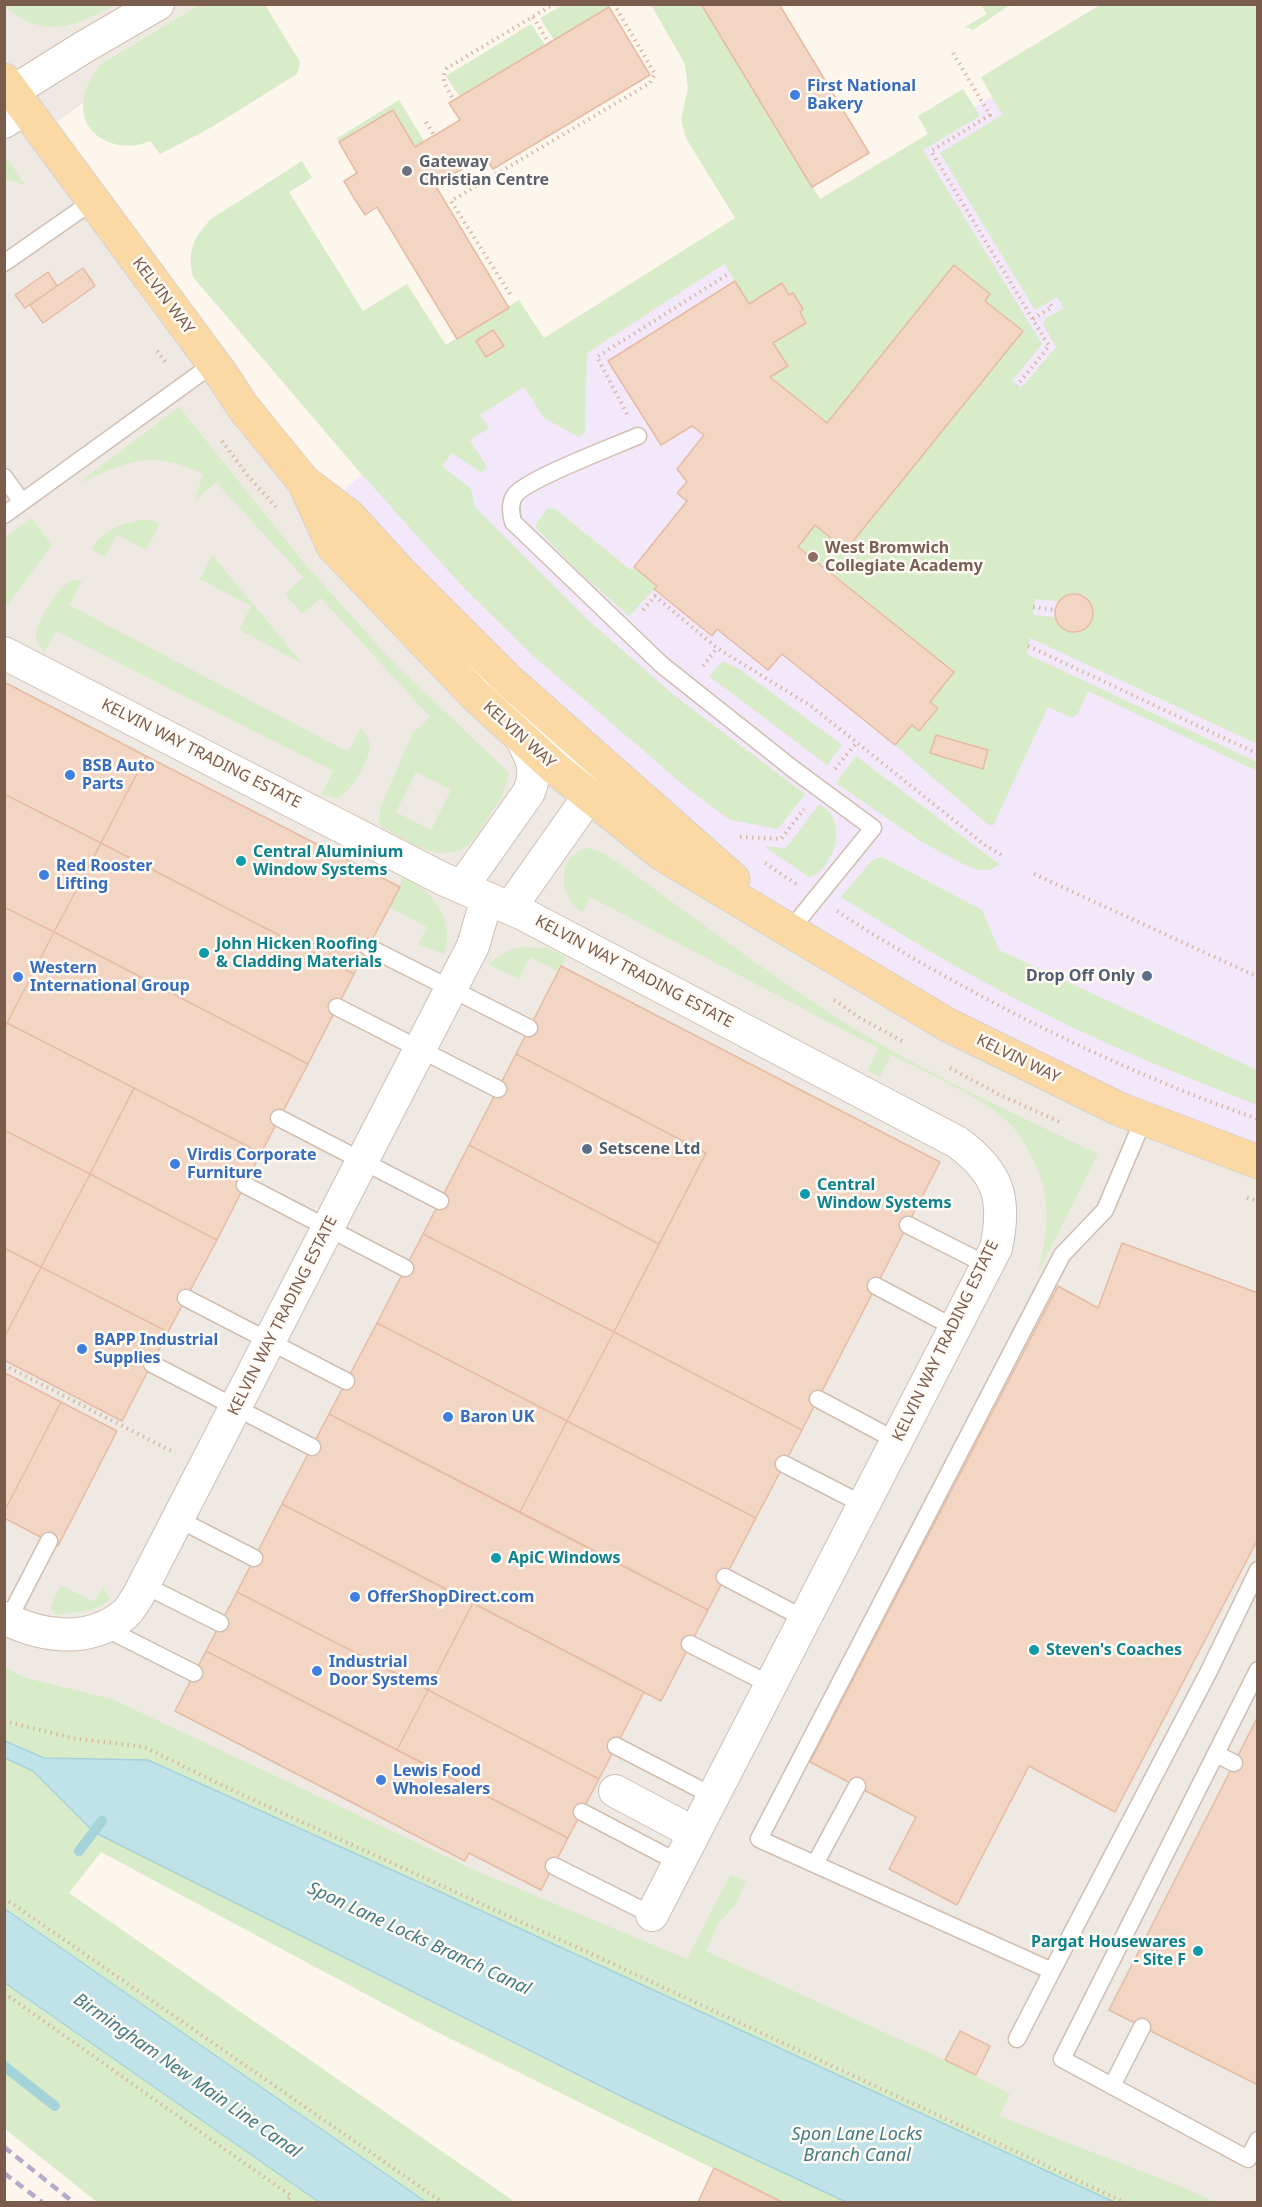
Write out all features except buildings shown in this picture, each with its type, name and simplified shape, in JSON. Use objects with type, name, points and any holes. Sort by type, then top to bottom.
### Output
[{"type":"main road","name":"KELVIN WAY","points":[[12,101],[93,201],[243,407],[304,482],[349,516],[414,586],[508,680],[791,929]]},
{"type":"main road","name":"KELVIN WAY","points":[[304,482],[333,546],[474,694],[521,738],[662,854],[791,929],[946,1024],[1119,1109],[1257,1162]]},
{"type":"street","points":[[12,101],[84,47],[158,4]]},
{"type":"street","points":[[414,586],[410,608],[544,737],[592,777],[590,796]]},
{"type":"street","name":"KELVIN WAY TRADING ESTATE","points":[[4,653],[486,898],[957,1142],[976,1156],[991,1175],[1000,1200],[1001,1225],[996,1248],[652,1915]]},
{"type":"street","name":"KELVIN WAY TRADING ESTATE","points":[[6,1619],[45,1634],[67,1636],[88,1632],[103,1627],[125,1614],[144,1585],[473,946],[486,898],[535,778],[535,769],[521,738]]},
{"type":"street","name":"KELVIN WAY TRADING ESTATE","points":[[486,898],[590,796]]},
{"type":"street","points":[[615,1791],[694,1833]]},
{"type":"lane","points":[[4,263],[93,201]]},
{"type":"lane","points":[[4,515],[213,364]]},
{"type":"lane","points":[[638,436],[535,481],[515,495],[510,509],[513,522],[662,665],[793,769],[873,828],[791,929]]},
{"type":"lane","points":[[4,477],[22,502]]},
{"type":"lane","points":[[368,946],[530,1028]]},
{"type":"lane","points":[[337,1006],[498,1089]]},
{"type":"lane","points":[[279,1118],[440,1201]]},
{"type":"lane","points":[[1052,1971],[759,1839],[941,1499],[1062,1255],[1105,1210],[1143,1118]]},
{"type":"lane","points":[[245,1185],[405,1268]]},
{"type":"lane","points":[[908,1225],[987,1266]]},
{"type":"lane","points":[[876,1286],[955,1328]]},
{"type":"lane","points":[[186,1298],[346,1380]]},
{"type":"lane","points":[[152,1364],[312,1447]]},
{"type":"lane","points":[[818,1399],[897,1441]]},
{"type":"lane","points":[[784,1464],[864,1505]]},
{"type":"lane","points":[[178,1519],[254,1558]]},
{"type":"lane","points":[[6,1619],[49,1541]]},
{"type":"lane","points":[[1017,2039],[1208,1673],[1257,1570]]},
{"type":"lane","points":[[725,1578],[805,1619]]},
{"type":"lane","points":[[144,1585],[220,1623]]},
{"type":"lane","points":[[103,1627],[194,1673]]},
{"type":"lane","points":[[690,1644],[771,1685]]},
{"type":"lane","points":[[1257,1670],[1062,2059],[1248,2160],[1257,2140]]},
{"type":"lane","points":[[616,1746],[713,1796]]},
{"type":"lane","points":[[1216,1754],[1234,1763]]},
{"type":"lane","points":[[815,1864],[857,1786]]},
{"type":"lane","points":[[582,1812],[679,1863]]},
{"type":"lane","points":[[554,1866],[652,1915]]},
{"type":"lane","points":[[1112,2086],[1142,2027]]},
{"type":"path","points":[[452,97],[443,81],[447,68],[554,4]]},
{"type":"path","points":[[510,294],[451,201],[650,83],[655,74],[614,4]]},
{"type":"path","points":[[533,17],[549,43]]},
{"type":"path","points":[[953,52],[990,115],[931,151],[1049,346],[1017,386]]},
{"type":"path","points":[[426,122],[434,135]]},
{"type":"path","points":[[638,436],[597,357],[730,273]]},
{"type":"path","points":[[1033,319],[1052,307],[1049,302]]},
{"type":"path","points":[[625,630],[655,596],[717,648],[811,706],[986,846],[1005,857]]},
{"type":"path","points":[[1033,607],[1056,610]]},
{"type":"path","points":[[1028,646],[1257,754]]},
{"type":"path","points":[[832,774],[857,742]]},
{"type":"path","points":[[738,837],[781,839],[809,802]]},
{"type":"path","points":[[1034,874],[1257,977]]},
{"type":"path","points":[[854,922],[947,978],[1086,1050],[1195,1098],[1257,1119]]},
{"type":"path","points":[[4,1365],[178,1455]]},
{"type":"path","points":[[4,1721],[72,1738],[144,1747],[234,1791],[1125,2202]]},
{"type":"path","points":[[4,1898],[442,2202]]},
{"type":"path","points":[[4,1993],[291,2196],[286,2202]]},
{"type":"shaded area","points":[[5,5],[199,5],[101,64],[87,100],[43,132],[263,433],[1257,1162],[1257,2202],[996,2202],[5,1749]]},
{"type":"shaded area","name":"West Bromwich Collegiate Academy","points":[[1145,5],[1257,5],[1257,1162],[791,929],[325,507],[362,474]]},
{"type":"green space","points":[[1011,4],[973,30],[965,27],[987,14],[981,5]]},
{"type":"green space","points":[[4,5],[115,5],[73,24],[47,27],[20,17]]},
{"type":"green space","points":[[199,5],[265,5],[300,62],[297,74],[212,127],[160,154],[150,141],[128,146],[107,141],[98,136],[85,119],[83,101],[88,84],[101,64]]},
{"type":"green space","points":[[563,5],[608,5],[609,7],[554,40],[540,18]]},
{"type":"green space","points":[[651,5],[701,5],[820,199],[928,134],[918,116],[963,89],[980,116],[923,150],[1042,344],[1012,381],[1021,388],[1056,347],[1043,324],[1046,318],[1064,308],[1057,297],[1035,310],[940,153],[1002,115],[981,77],[1100,5],[1257,5],[1257,744],[1030,638],[1027,654],[1257,762],[1257,771],[1088,691],[1078,713],[1072,718],[1048,707],[993,826],[987,824],[895,745],[912,725],[920,731],[938,708],[930,702],[954,672],[798,547],[815,525],[1022,331],[985,301],[990,294],[955,265],[827,423],[770,377],[788,366],[773,343],[806,323],[800,312],[803,309],[793,293],[789,295],[781,284],[749,304],[724,264],[587,353],[585,432],[579,437],[544,418],[524,387],[480,415],[489,428],[470,440],[487,467],[482,473],[452,453],[442,466],[470,488],[476,508],[589,621],[675,696],[805,794],[778,829],[730,820],[687,788],[531,654],[462,586],[357,469],[193,277],[191,252],[193,245],[211,219],[302,161],[312,178],[289,192],[363,311],[407,284],[446,345],[519,300],[544,338],[735,218],[686,138],[681,119],[688,88],[685,64]],"holes":[[[493,330],[503,346],[486,357],[476,341]],[[1070,593],[1085,595],[1094,609],[1091,624],[1078,633],[1064,630],[1054,617],[1033,615],[1035,599],[1058,601]],[[936,735],[988,750],[983,769],[931,753]]]},
{"type":"green space","points":[[531,24],[545,45],[459,96],[446,76]]},
{"type":"green space","points":[[399,100],[424,141],[415,147],[393,110],[339,142],[336,139]]},
{"type":"green space","points":[[5,160],[9,161],[25,185],[5,179]]},
{"type":"green space","points":[[179,407],[304,563],[391,660],[509,773],[501,797],[471,842],[454,852],[432,852],[382,827],[379,821],[381,806],[412,734],[430,717],[321,598],[302,614],[285,594],[303,577],[216,482],[195,501],[203,474],[184,466],[153,460],[125,465],[77,484]],"holes":[[[416,772],[451,790],[431,830],[396,812]]]},
{"type":"green space","points":[[554,508],[631,570],[634,567],[657,586],[629,616],[580,573],[536,528],[536,524],[547,509]]},
{"type":"green space","points":[[31,518],[52,545],[5,608],[5,538]]},
{"type":"green space","points":[[152,520],[160,524],[146,550],[117,535],[105,557],[91,550],[106,533],[127,523]]},
{"type":"green space","points":[[212,555],[302,663],[239,630],[251,606],[200,579]]},
{"type":"green space","points":[[72,580],[82,581],[69,605],[348,752],[361,728],[369,741],[369,752],[363,767],[348,790],[337,799],[322,794],[333,771],[56,631],[44,653],[36,638],[40,621],[55,597]]},
{"type":"green space","points":[[723,661],[741,670],[842,745],[827,765],[709,676]]},
{"type":"green space","points":[[856,756],[999,865],[990,870],[978,870],[961,863],[920,841],[836,783]]},
{"type":"green space","points":[[819,804],[830,813],[836,831],[836,841],[830,859],[818,873],[810,878],[764,846],[786,848]]},
{"type":"green space","points":[[588,848],[600,851],[614,860],[775,976],[875,1041],[958,1086],[1098,1154],[1038,1273],[1045,1240],[1045,1194],[1027,1148],[1008,1122],[982,1102],[891,1055],[880,1077],[868,1071],[878,1048],[590,897],[582,912],[568,896],[564,886],[564,876],[565,867],[570,858]]},
{"type":"green space","points":[[882,857],[982,910],[999,950],[1257,1070],[1257,1105],[1127,1052],[1051,1017],[944,960],[841,897],[872,860]]},
{"type":"green space","points":[[404,876],[418,885],[441,911],[447,929],[445,954],[418,945],[427,927],[389,907]]},
{"type":"green space","points":[[523,947],[548,948],[566,957],[559,972],[530,957],[519,979],[488,964],[509,950]]},
{"type":"green space","points":[[61,1585],[94,1602],[103,1587],[110,1600],[92,1610],[56,1615],[50,1607]]},
{"type":"green space","points":[[4,1667],[26,1678],[112,1699],[479,1872],[687,1959],[730,1875],[746,1881],[736,1904],[718,1924],[706,1951],[945,2060],[1010,2094],[999,2116],[1215,2202],[1114,2202],[148,1760],[44,1758],[5,1741]]},
{"type":"green space","points":[[5,1758],[33,1771],[94,1832],[631,2101],[846,2202],[781,2202],[429,2028],[101,1852],[69,1893],[515,2202],[426,2202],[5,1909]]},
{"type":"green space","points":[[4,1983],[319,2202],[97,2202],[5,2129]]},
{"type":"water","name":"Spon Lane Locks Branch Canal","points":[[5,1741],[44,1758],[148,1760],[1114,2202],[846,2202],[631,2101],[94,1832],[33,1771],[5,1758]]},
{"type":"water","name":"Birmingham New Main Line Canal","points":[[5,1909],[426,2202],[319,2202],[5,1983]]},
{"type":"waterway","points":[[79,1851],[102,1821]]},
{"type":"waterway","points":[[4,2066],[55,2106]]},
{"type":"railway","points":[[4,2147],[73,2202]]},
{"type":"railway","points":[[4,2173],[42,2202]]},
{"type":"place","name":"First National Bakery","points":[[795,95]]},
{"type":"place","name":"Gateway Christian Centre","points":[[407,171]]},
{"type":"place","name":"West Bromwich Collegiate Academy","points":[[813,557]]},
{"type":"place","name":"BSB Auto Parts","points":[[70,775]]},
{"type":"place","name":"Central Aluminium Window Systems","points":[[241,861]]},
{"type":"place","name":"Red Rooster Lifting","points":[[44,875]]},
{"type":"place","name":"John Hicken Roofing & Cladding Materials","points":[[204,953]]},
{"type":"place","name":"Drop Off Only","points":[[1147,976]]},
{"type":"place","name":"Western International Group","points":[[18,977]]},
{"type":"place","name":"Setscene Ltd","points":[[587,1149]]},
{"type":"place","name":"Virdis Corporate Furniture","points":[[175,1164]]},
{"type":"place","name":"Central Window Systems","points":[[805,1194]]},
{"type":"place","name":"BAPP Industrial Supplies","points":[[82,1349]]},
{"type":"place","name":"Baron UK","points":[[448,1417]]},
{"type":"place","name":"ApiC Windows","points":[[496,1558]]},
{"type":"place","name":"OfferShopDirect.com","points":[[355,1597]]},
{"type":"place","name":"Steven's Coaches","points":[[1034,1650]]},
{"type":"place","name":"Industrial Door Systems","points":[[317,1671]]},
{"type":"place","name":"Lewis Food Wholesalers","points":[[381,1780]]},
{"type":"place","name":"Pargat Housewares - Site F","points":[[1198,1951]]}]
